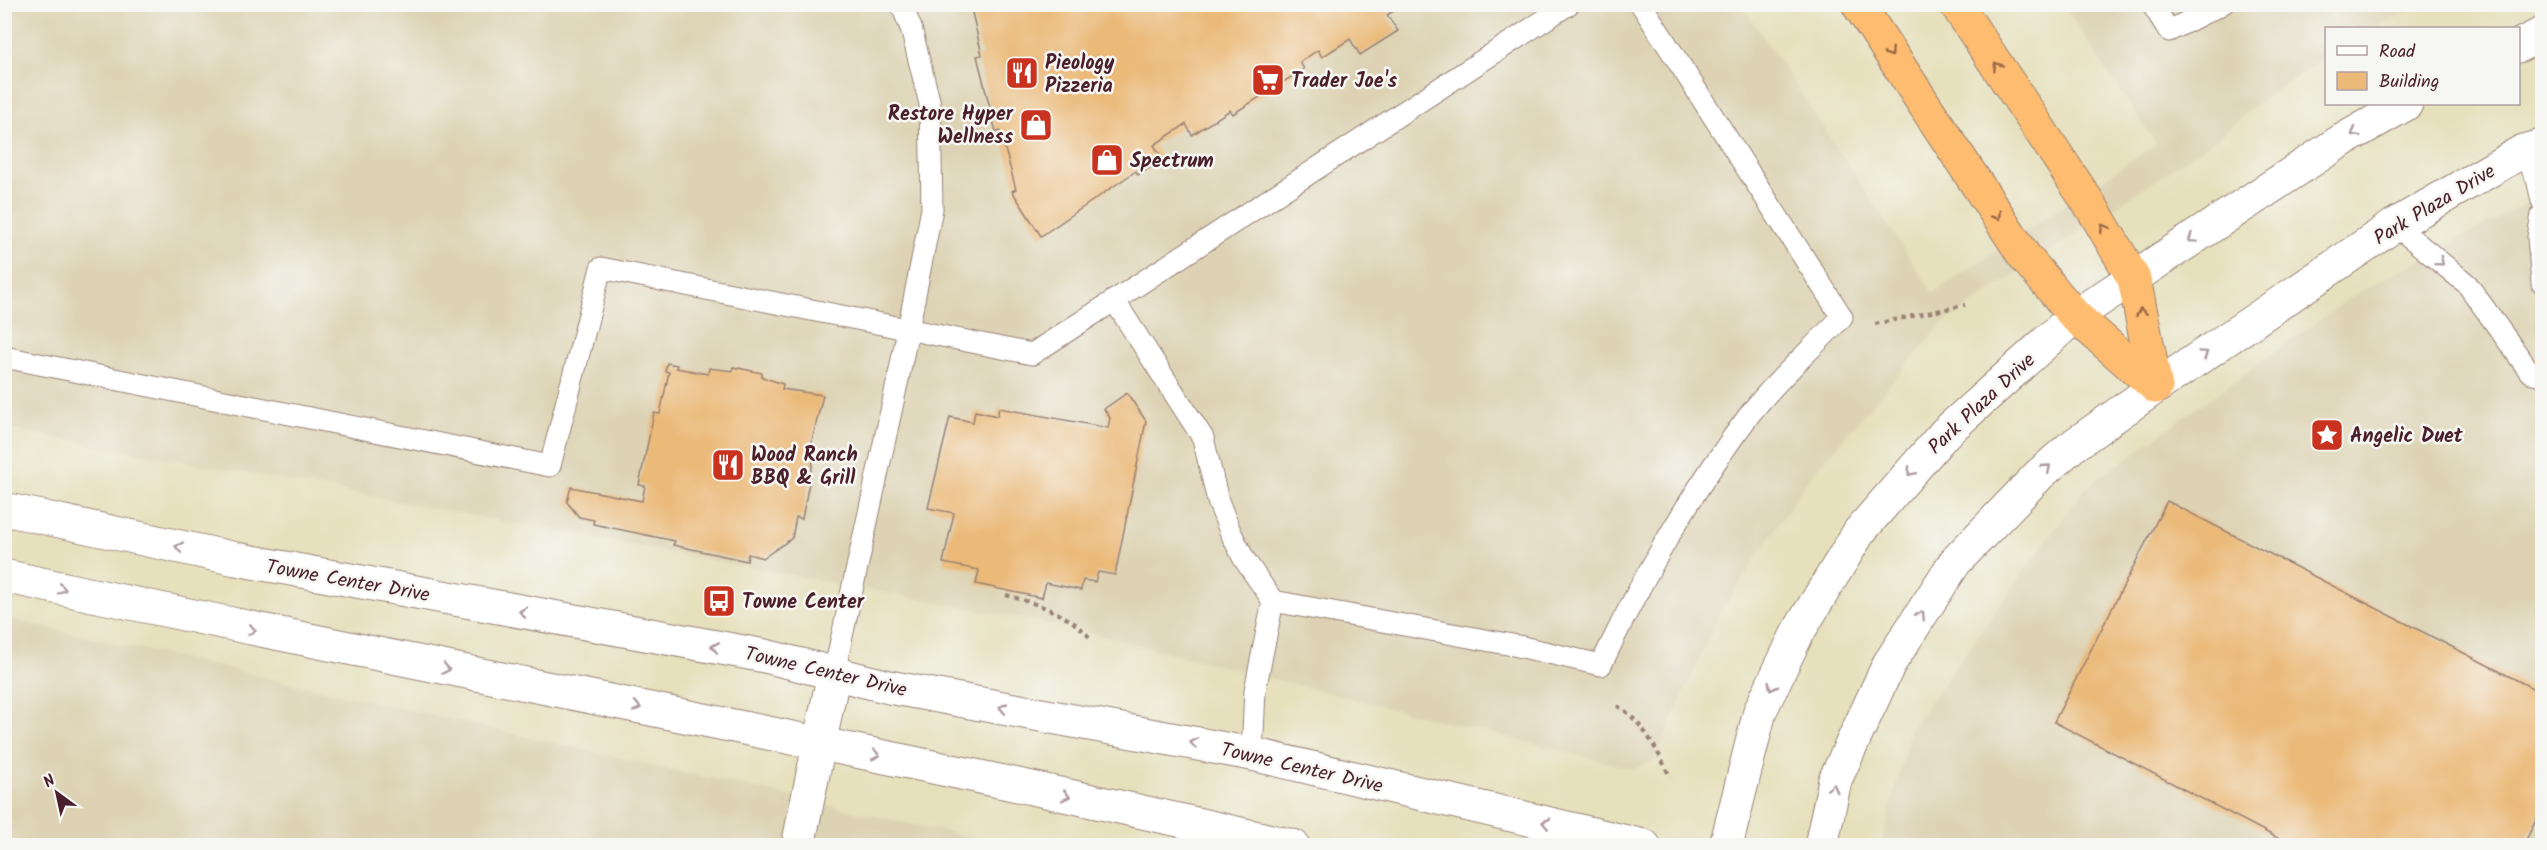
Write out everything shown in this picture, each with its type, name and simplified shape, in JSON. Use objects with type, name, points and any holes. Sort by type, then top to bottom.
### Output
[{"type":"highway","points":[[1858,4],[2025,257],[2075,316],[2156,387]]},
{"type":"highway","points":[[1956,4],[2094,211],[2134,279],[2156,387]]},
{"type":"street","points":[[2520,45],[2542,34]]},
{"type":"street","name":"Park Plaza Drive","points":[[1726,846],[1760,711],[1797,634],[1859,532],[1945,433],[2075,316],[2322,153],[2404,105]]},
{"type":"street","name":"Park Plaza Drive","points":[[1821,846],[1835,780],[1884,674],[1955,562],[2039,475],[2071,447],[2156,387],[2395,225],[2536,145]]},
{"type":"street","name":"Towne Center Drive","points":[[4,509],[236,559],[753,654],[889,687],[1252,754],[1644,846]]},
{"type":"street","points":[[4,576],[264,632],[818,743],[1293,846]]},
{"type":"street","points":[[798,846],[834,673]]},
{"type":"lane","points":[[834,673],[900,370],[932,209],[930,104],[910,28],[901,4]]},
{"type":"lane","points":[[4,357],[550,466],[601,268],[906,331],[1032,354],[1569,4]]},
{"type":"lane","points":[[1114,300],[1203,438],[1218,501],[1230,531],[1244,559],[1273,601],[1507,644],[1601,665],[1635,593],[1674,524],[1752,412],[1842,317],[1641,4]]},
{"type":"lane","points":[[2152,4],[2169,31],[2222,4]]},
{"type":"lane","points":[[2536,145],[2537,179],[2542,201]]},
{"type":"lane","points":[[2542,215],[2538,237],[2542,283]]},
{"type":"lane","points":[[2395,225],[2467,284],[2530,372],[2542,375]]},
{"type":"lane","points":[[1252,754],[1255,690],[1273,601]]},
{"type":"path","points":[[1875,324],[1965,305]]},
{"type":"path","points":[[1006,597],[1066,616],[1081,627],[1090,638]]},
{"type":"path","points":[[1617,706],[1636,722],[1662,760],[1670,777]]},
{"type":"shaded area","points":[[4,5],[1742,5],[1933,293],[2156,144],[2063,5],[2421,5],[2375,27],[2325,27],[2325,58],[2266,97],[2215,140],[1942,324],[1806,482],[1718,617],[1654,761],[1634,769],[1058,625],[5,428]]},
{"type":"shaded area","points":[[2542,195],[2542,845],[1881,846],[1910,729],[2084,489],[2354,295]]},
{"type":"shaded area","points":[[5,618],[1003,845],[5,845]]},
{"type":"building","points":[[970,4],[1394,4],[1397,9],[1387,15],[1398,31],[1360,55],[1350,39],[1322,57],[1318,50],[1300,62],[1304,69],[1233,114],[1230,110],[1192,135],[1186,124],[1154,145],[1163,160],[1138,175],[1136,171],[1041,236],[1012,191],[1016,189],[1000,131],[996,132],[977,56],[982,55]]},
{"type":"building","name":"Wood Ranch BBQ & Grill","points":[[667,363],[677,365],[676,368],[708,374],[709,368],[733,371],[733,367],[762,373],[762,377],[783,384],[782,389],[823,395],[811,445],[816,446],[802,519],[796,517],[792,538],[763,558],[748,554],[747,561],[673,545],[675,541],[593,524],[594,520],[579,517],[567,502],[571,487],[642,501],[645,486],[639,485],[654,413],[660,414],[669,372],[665,371]]},
{"type":"building","points":[[1127,393],[1146,421],[1115,575],[1098,572],[1095,582],[1083,580],[1081,590],[1046,583],[1042,598],[976,584],[979,570],[943,563],[954,513],[928,508],[950,417],[973,422],[975,411],[997,416],[999,408],[1108,428],[1110,418],[1104,409]]},
{"type":"building","points":[[2167,501],[2542,693],[2542,808],[2523,846],[2293,846],[2054,722]]},
{"type":"place","name":"Pieology Pizzeria","points":[[1022,73]]},
{"type":"place","name":"Trader Joe's","points":[[1268,80]]},
{"type":"place","name":"Restore Hyper Wellness","points":[[1036,125]]},
{"type":"place","name":"Spectrum","points":[[1107,160]]},
{"type":"place","name":"Angelic Duet","points":[[2327,435]]},
{"type":"place","name":"Wood Ranch BBQ & Grill","points":[[728,465]]},
{"type":"place","name":"Towne Center","points":[[719,601]]}]
